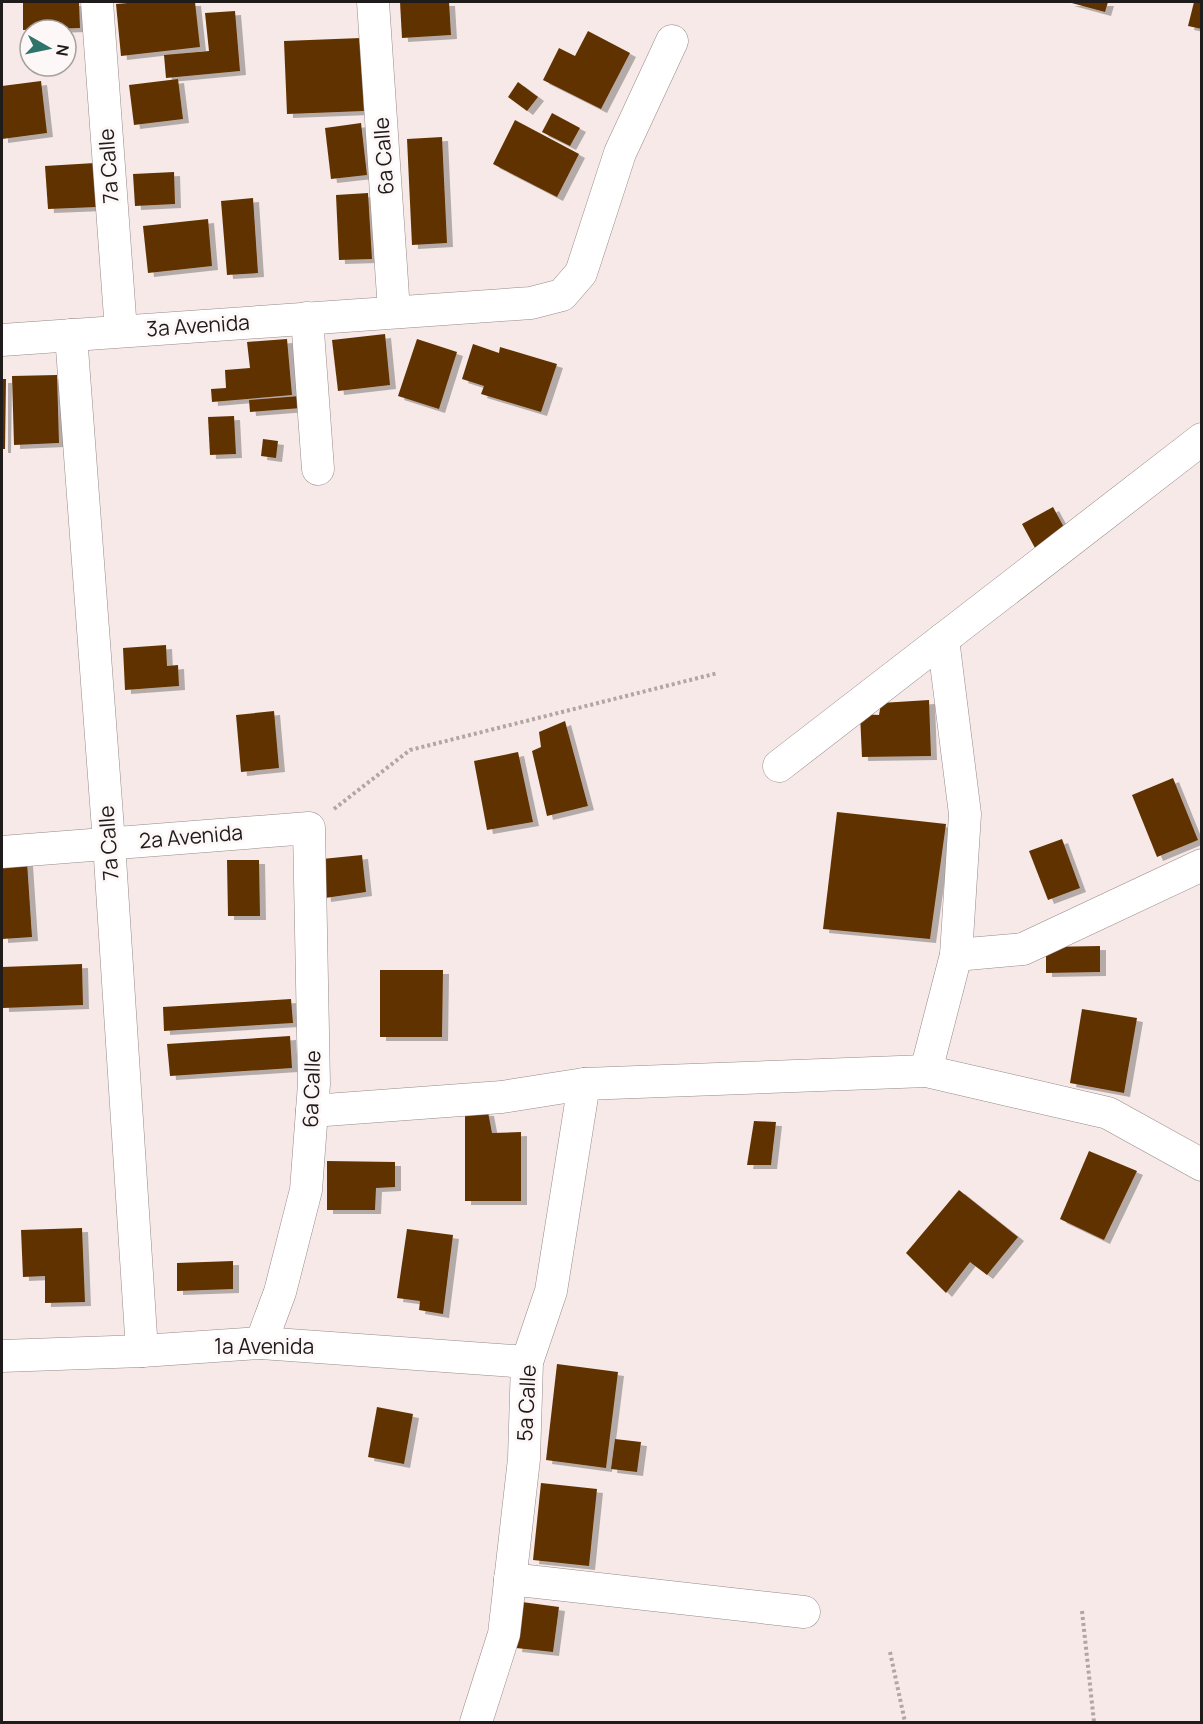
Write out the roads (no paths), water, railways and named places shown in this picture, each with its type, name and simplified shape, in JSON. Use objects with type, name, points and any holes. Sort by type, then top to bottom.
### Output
[{"type":"street","name":"7a Calle","points":[[98,2],[121,331]]},
{"type":"street","name":"6a Calle","points":[[373,2],[394,311]]},
{"type":"street","name":"3a Avenida","points":[[2,340],[531,303],[562,295],[581,273],[620,153],[672,40]]},
{"type":"street","points":[[307,318],[318,469]]},
{"type":"street","name":"7a Calle","points":[[71,335],[110,843],[142,1351]]},
{"type":"street","points":[[779,766],[1202,439]]},
{"type":"street","points":[[926,1071],[956,955],[965,814],[943,639]]},
{"type":"street","name":"6a Calle","points":[[261,1343],[280,1292],[306,1190],[314,1084],[309,828]]},
{"type":"street","name":"2a Avenida","points":[[2,852],[309,828]]},
{"type":"street","points":[[956,955],[1023,949],[1202,866]]},
{"type":"street","points":[[312,1111],[502,1097],[584,1084],[926,1071],[1108,1113],[1202,1165]]},
{"type":"street","name":"5a Calle","points":[[476,1722],[504,1634],[524,1459],[527,1362],[551,1291],[584,1084]]},
{"type":"street","name":"1a Avenida","points":[[2,1356],[142,1351],[261,1343],[527,1362]]},
{"type":"street","points":[[510,1579],[804,1612]]}]
